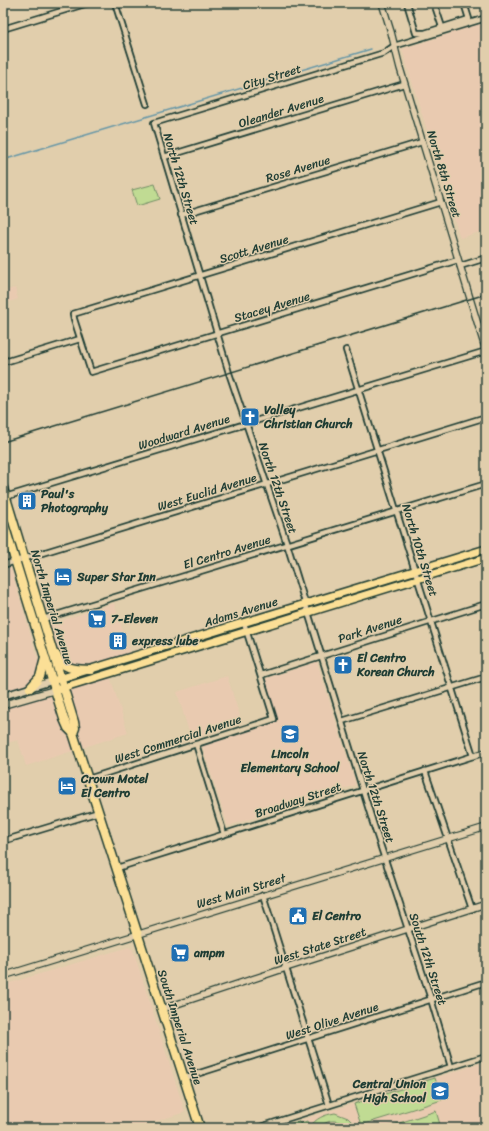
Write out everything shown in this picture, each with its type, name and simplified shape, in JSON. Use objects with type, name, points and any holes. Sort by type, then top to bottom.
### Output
[{"type":"highway","name":"North Imperial Avenue","points":[[3,488],[4,497],[25,558],[49,637],[56,680]]},
{"type":"highway","name":"North Imperial Avenue","points":[[3,521],[45,657],[75,728],[73,733],[138,934]]},
{"type":"highway","points":[[49,637],[58,660],[63,665],[74,669],[91,670]]},
{"type":"highway","points":[[30,688],[40,677],[45,657]]},
{"type":"highway","name":"South Imperial Avenue","points":[[138,934],[200,1128]]},
{"type":"main road","name":"Adams Avenue","points":[[3,696],[486,549]]},
{"type":"main road","name":"Adams Avenue","points":[[3,705],[486,558]]},
{"type":"street","points":[[3,29],[88,3]]},
{"type":"street","points":[[115,3],[147,104]]},
{"type":"street","name":"North 8th Street","points":[[382,3],[404,84],[486,351]]},
{"type":"street","points":[[407,3],[416,33],[425,33],[469,19],[464,3]]},
{"type":"street","points":[[434,3],[442,27]]},
{"type":"street","name":"City Street","points":[[154,123],[384,53],[394,46],[486,18]]},
{"type":"street","name":"Oleander Avenue","points":[[164,157],[404,84]]},
{"type":"street","name":"North 12th Street","points":[[154,123],[216,334],[245,424],[287,544],[304,604],[385,858]]},
{"type":"street","name":"Rose Avenue","points":[[181,215],[422,142]]},
{"type":"street","name":"Scott Avenue","points":[[80,339],[73,314],[441,202]]},
{"type":"street","name":"Stacey Avenue","points":[[80,339],[91,372],[459,263],[486,258]]},
{"type":"street","points":[[3,359],[8,361],[80,339]]},
{"type":"street","name":"North 10th Street","points":[[346,350],[432,620],[473,756]]},
{"type":"street","name":"Woodward Avenue","points":[[4,497],[486,351]]},
{"type":"street","name":"West Euclid Avenue","points":[[3,565],[486,417]]},
{"type":"street","name":"El Centro Avenue","points":[[43,619],[486,484]]},
{"type":"street","name":"Park Avenue","points":[[261,675],[486,604]]},
{"type":"street","points":[[244,623],[261,675]]},
{"type":"street","name":"West Commercial Avenue","points":[[88,779],[274,719],[261,675]]},
{"type":"street","points":[[342,721],[486,677]]},
{"type":"street","points":[[196,744],[224,834]]},
{"type":"street","name":"Broadway Street","points":[[117,868],[486,752]]},
{"type":"street","points":[[425,771],[472,909]]},
{"type":"street","points":[[3,841],[99,812]]},
{"type":"street","name":"West Main Street","points":[[3,976],[486,827]]},
{"type":"street","name":"South 12th Street","points":[[385,858],[431,999],[451,1067]]},
{"type":"street","points":[[263,895],[329,1104]]},
{"type":"street","name":"West State Street","points":[[162,1009],[486,904]]},
{"type":"street","name":"West Olive Avenue","points":[[184,1078],[486,982]]},
{"type":"street","points":[[256,1128],[486,1056]]},
{"type":"shaded area","points":[[486,22],[486,230],[460,238],[402,49]]},
{"type":"shaded area","points":[[15,288],[18,299],[3,304],[3,291]]},
{"type":"shaded area","points":[[3,542],[45,683],[3,696]]},
{"type":"shaded area","points":[[114,603],[134,666],[109,673],[128,733],[26,766],[18,740],[3,744],[3,705],[63,687],[45,626]]},
{"type":"shaded area","name":"Lincoln Elementary School","points":[[317,662],[356,785],[228,826],[202,746],[278,722],[264,679]]},
{"type":"shaded area","points":[[227,676],[242,723],[191,739],[177,692]]},
{"type":"shaded area","points":[[129,947],[133,950],[185,1112],[135,1128],[3,1128],[3,985]]},
{"type":"shaded area","name":"Central Union High School","points":[[486,1062],[486,1128],[276,1128],[435,1078]]},
{"type":"green space","points":[[155,184],[160,199],[137,206],[132,190]]},
{"type":"green space","points":[[435,1078],[442,1100],[361,1125],[354,1104]]},
{"type":"green space","points":[[436,1111],[441,1128],[384,1128]]},
{"type":"green space","points":[[335,1113],[348,1118],[358,1128],[335,1121],[325,1123],[319,1128],[303,1128],[301,1123],[307,1121],[310,1127],[321,1117]]},
{"type":"green space","points":[[299,1121],[302,1128],[276,1128]]},
{"type":"waterway","points":[[3,160],[371,49]]},
{"type":"railway","points":[[3,442],[486,294]]},
{"type":"place","name":"Valley Christian Church","points":[[250,417]]},
{"type":"place","name":"Paul's Photography","points":[[27,501]]},
{"type":"place","name":"Super Star Inn","points":[[63,577]]},
{"type":"place","name":"7-Eleven","points":[[97,619]]},
{"type":"place","name":"express lube","points":[[118,641]]},
{"type":"place","name":"El Centro Korean Church","points":[[343,665]]},
{"type":"place","name":"Lincoln Elementary School","points":[[290,734]]},
{"type":"place","name":"Crown Motel El Centro","points":[[67,786]]},
{"type":"place","name":"El Centro","points":[[298,916]]},
{"type":"place","name":"ampm","points":[[180,953]]},
{"type":"place","name":"Central Union High School","points":[[440,1091]]}]
